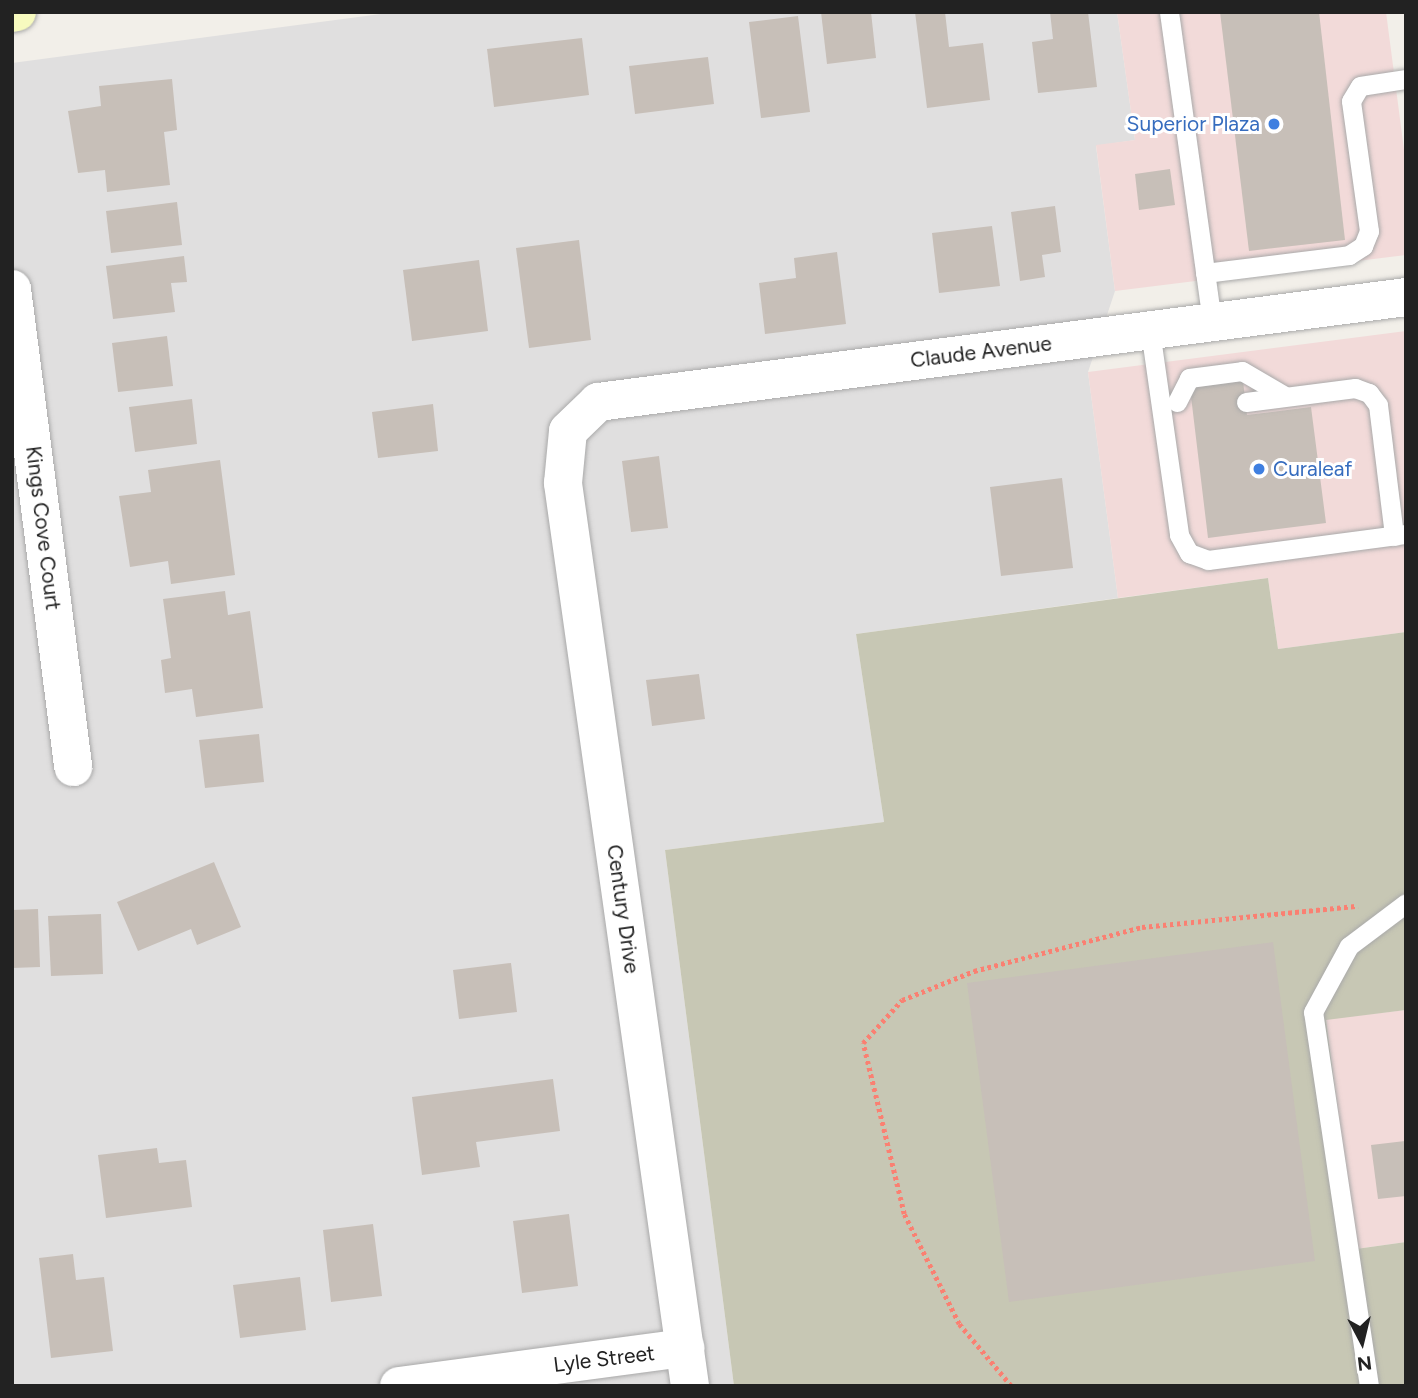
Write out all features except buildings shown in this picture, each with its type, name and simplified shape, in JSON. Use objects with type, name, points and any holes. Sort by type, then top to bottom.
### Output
[{"type":"street","name":"Kings Cove Court","points":[[12,289],[73,767]]},
{"type":"street","name":"Claude Avenue","points":[[568,431],[598,402],[1406,297]]},
{"type":"street","name":"Century Drive","points":[[568,431],[563,482],[690,1386]]},
{"type":"street","name":"Lyle Street","points":[[399,1386],[685,1348]]},
{"type":"lane","points":[[1169,12],[1212,322]]},
{"type":"lane","points":[[1205,273],[1349,255],[1363,246],[1368,231],[1351,101],[1360,86],[1406,79]]},
{"type":"lane","points":[[1150,330],[1177,405],[1179,535],[1197,559],[1400,535],[1378,405],[1355,388],[1246,401]]},
{"type":"lane","points":[[1177,405],[1189,378],[1242,370],[1285,396]]},
{"type":"lane","points":[[1369,1386],[1313,1012],[1349,946],[1401,906]]},
{"type":"path","points":[[1011,1386],[959,1324],[904,1214],[863,1043],[902,1000],[974,971],[1142,928],[1347,906],[1401,906]]},
{"type":"shaded area","points":[[396,12],[1117,12],[1135,140],[1096,146],[1115,291],[1088,372],[1118,598],[856,634],[884,822],[665,850],[734,1386],[12,1386],[12,63]]},
{"type":"shaded area","name":"Superior Plaza","points":[[1117,12],[1386,12],[1406,165],[1406,255],[1115,291],[1096,145],[1135,140]]},
{"type":"shaded area","points":[[1406,331],[1406,632],[1278,649],[1268,578],[1118,598],[1088,372]]},
{"type":"shaded area","points":[[1268,578],[1278,649],[1406,632],[1406,1010],[1326,1020],[1356,1249],[1406,1242],[1406,1386],[734,1386],[665,850],[884,822],[856,634]]},
{"type":"shaded area","points":[[1406,1010],[1406,1242],[1356,1249],[1326,1019]]},
{"type":"place","name":"Superior Plaza","points":[[1274,124]]},
{"type":"place","name":"Curaleaf","points":[[1259,469]]}]
